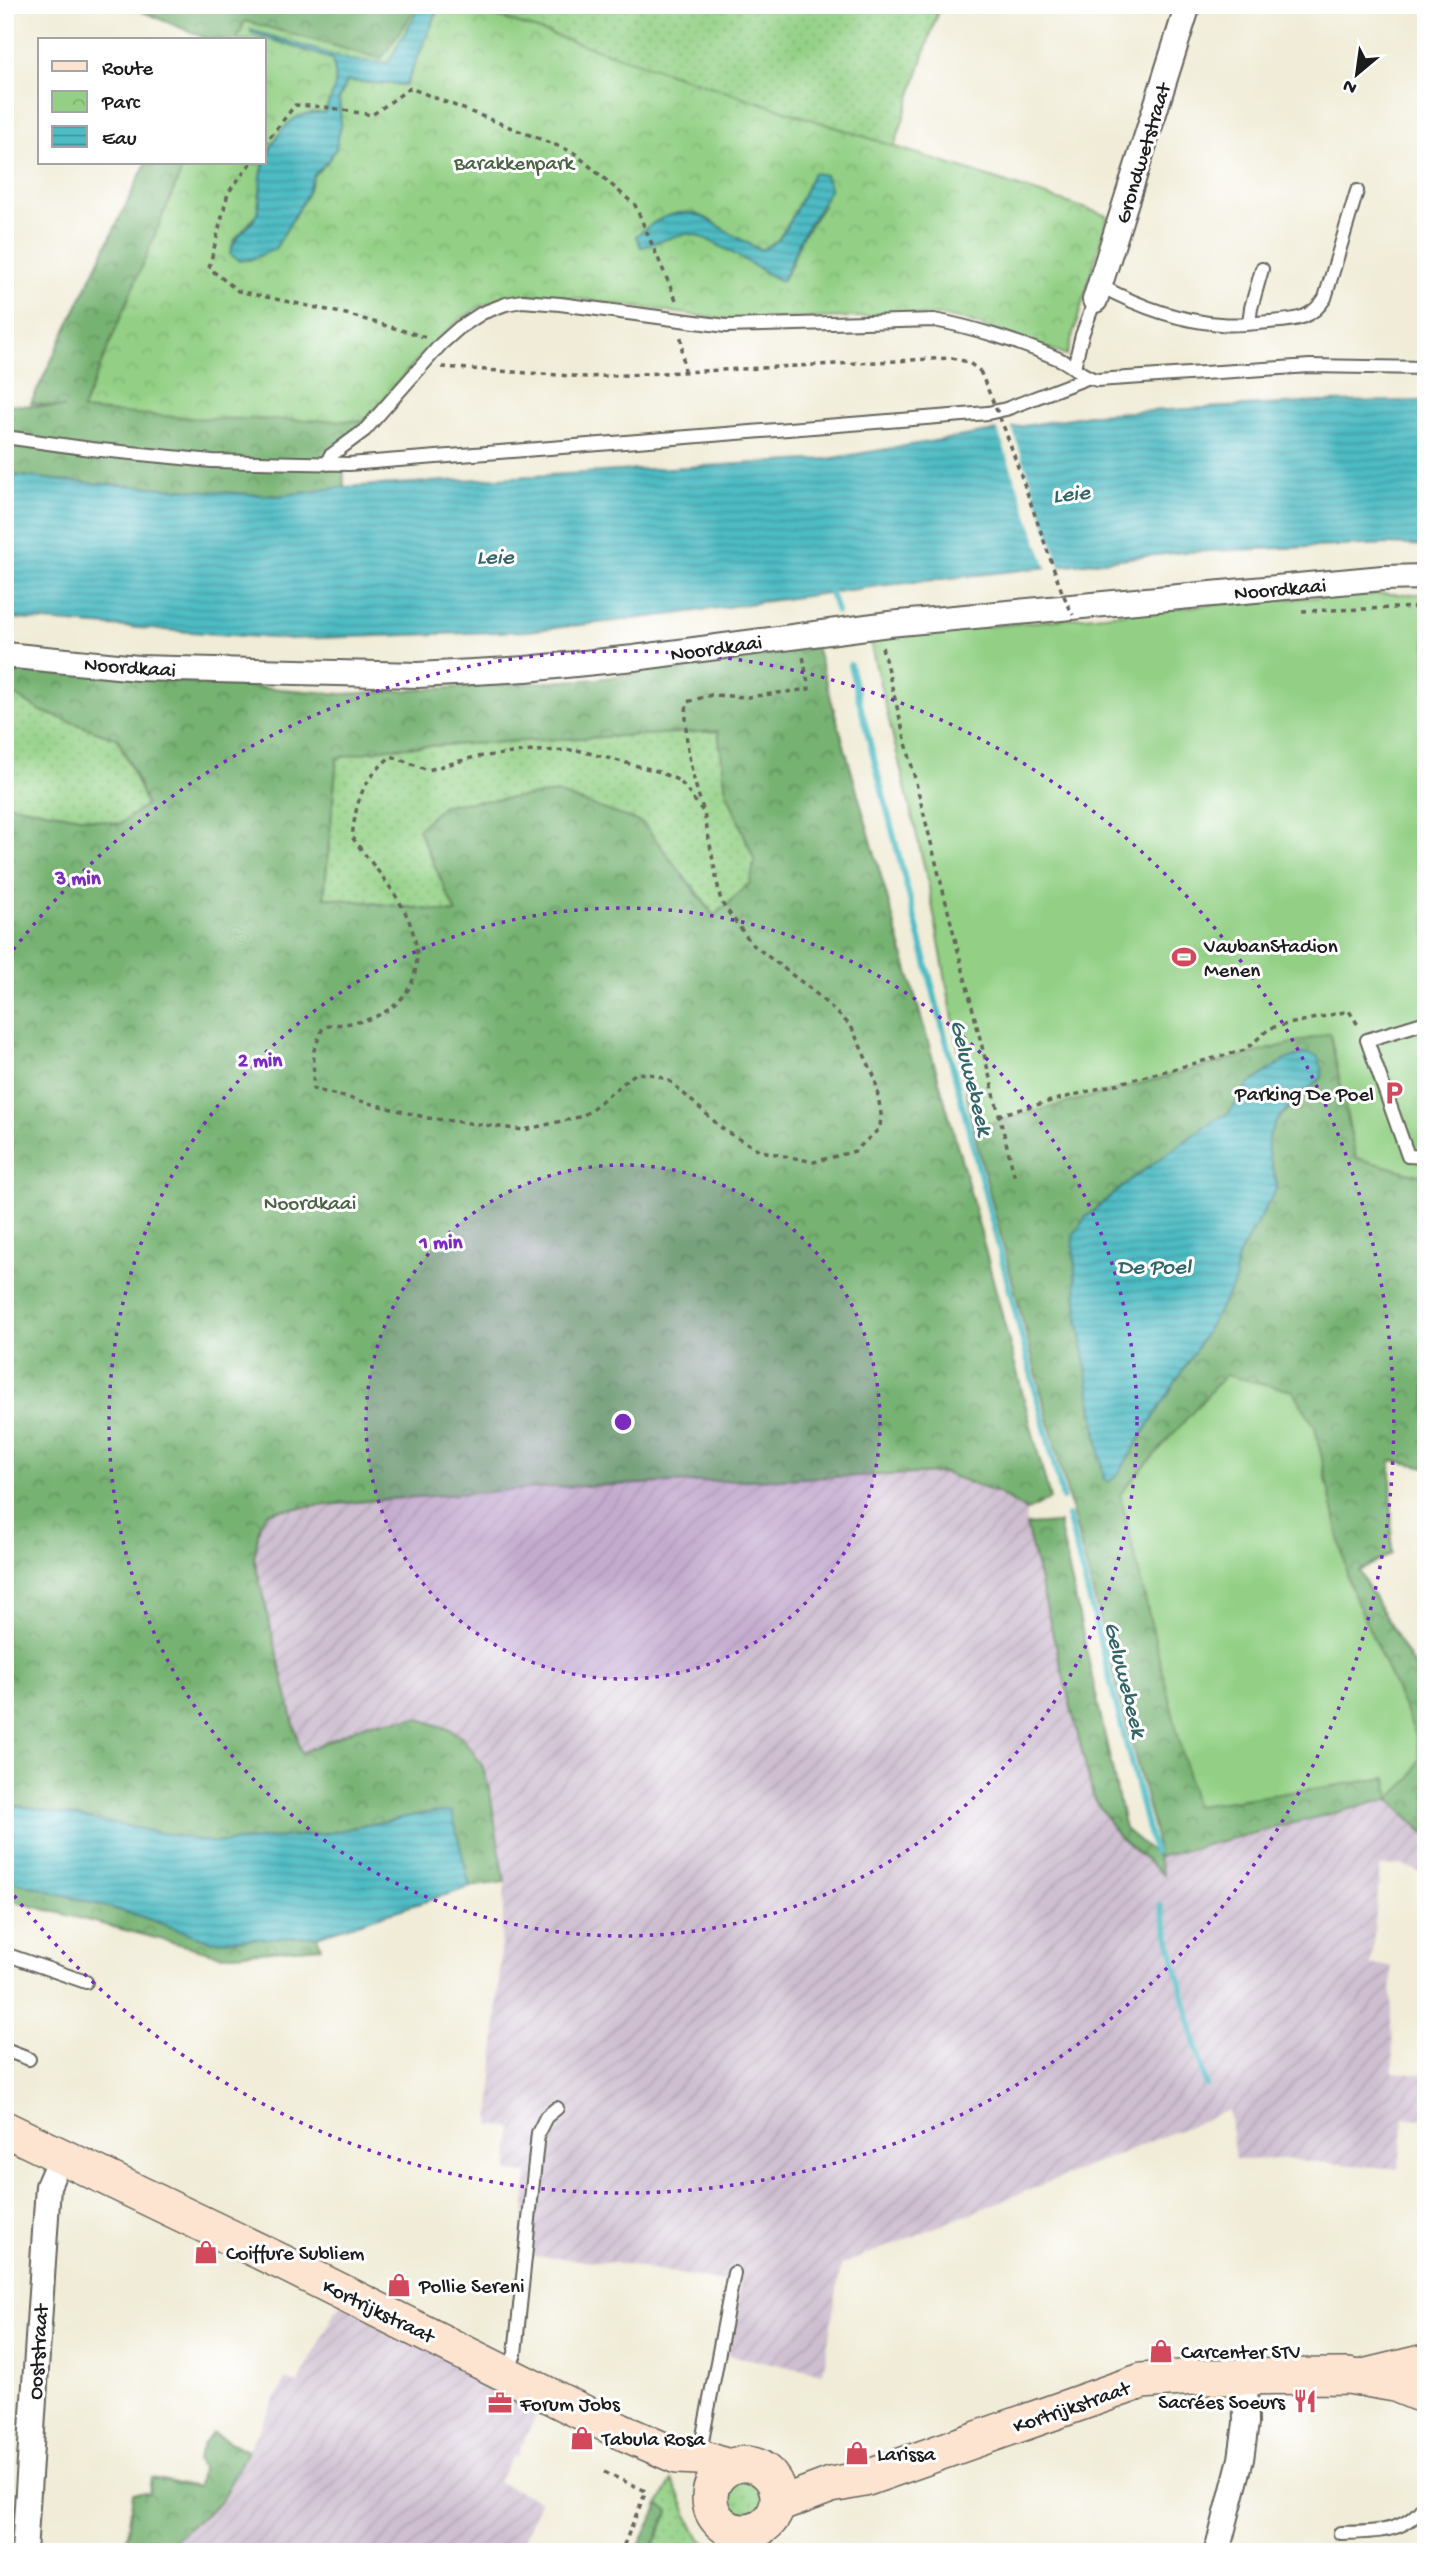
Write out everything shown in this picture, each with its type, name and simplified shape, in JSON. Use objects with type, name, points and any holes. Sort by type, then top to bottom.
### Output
[{"type":"street","name":"Grondwetstraat","points":[[1098,293],[1188,5]]},
{"type":"street","name":"Noordkaai","points":[[5,655],[138,668],[418,675],[526,669],[871,627],[1383,578],[1426,577]]},
{"type":"street","name":"Kortrijkstraat","points":[[5,2129],[703,2468],[743,2464],[756,2466],[767,2529],[831,2485],[864,2479],[1142,2381],[1245,2377],[1363,2377],[1423,2381]]},
{"type":"street","name":"Ooststraat","points":[[24,2552],[48,2186],[61,2156]]},
{"type":"street","points":[[1216,2552],[1241,2459],[1246,2423],[1245,2377]]},
{"type":"street","points":[[703,2468],[710,2505],[724,2526],[767,2529]]},
{"type":"lane","points":[[1074,367],[1082,335],[1098,293],[1202,322],[1223,325],[1303,319],[1318,310],[1325,298],[1357,191]]},
{"type":"lane","points":[[1249,323],[1262,269]]},
{"type":"lane","points":[[328,464],[330,456],[365,430],[442,344],[471,320],[506,304],[522,301],[560,303],[726,326],[934,320],[958,325],[1059,359],[1087,378],[1097,380],[1310,366],[1426,368]]},
{"type":"lane","points":[[5,437],[212,461],[328,464],[988,413],[1006,409],[1087,378]]},
{"type":"lane","points":[[1426,1022],[1367,1040],[1408,1156],[1426,1157]]},
{"type":"lane","points":[[5,1954],[86,1982]]},
{"type":"lane","points":[[5,2050],[29,2059]]},
{"type":"lane","points":[[506,2374],[515,2354],[538,2133],[546,2117],[557,2108]]},
{"type":"lane","points":[[703,2468],[734,2273]]},
{"type":"lane","points":[[1340,2533],[1397,2528],[1411,2520],[1426,2502]]},
{"type":"path","points":[[266,142],[295,105],[372,115],[410,88],[573,152],[635,205],[679,307]]},
{"type":"path","points":[[250,164],[228,192],[209,268],[238,291],[346,314],[435,340]]},
{"type":"path","points":[[682,352],[684,372]]},
{"type":"path","points":[[422,366],[586,377],[952,358],[968,362],[980,372],[990,395],[1062,592],[1073,615]]},
{"type":"path","points":[[871,627],[1015,1178]]},
{"type":"path","points":[[704,813],[680,781],[657,771],[578,750],[475,757],[428,770],[391,756],[371,774],[356,804],[352,838],[405,912],[418,952],[412,988],[395,1006],[365,1020],[323,1027],[314,1050],[313,1088],[428,1118],[524,1130],[583,1115],[636,1073],[656,1075],[671,1082],[725,1131],[761,1151],[814,1162],[855,1151],[880,1129],[881,1114],[875,1078],[851,1026],[812,990],[752,944],[721,902],[704,813],[693,779],[688,748],[685,722],[687,702],[711,695],[748,697],[808,689],[806,636]]},
{"type":"path","points":[[998,1115],[1245,1050],[1270,1028],[1349,1011],[1367,1040]]},
{"type":"path","points":[[604,2472],[646,2491],[621,2552]]},
{"type":"shaded area","points":[[944,1473],[1000,1494],[1027,1511],[1026,1525],[1118,1836],[1162,1874],[1157,1857],[1390,1799],[1426,1835],[1426,1875],[1403,1865],[1380,1867],[1371,1966],[1391,1966],[1393,2072],[1426,2074],[1423,2119],[1404,2118],[1399,2169],[1283,2159],[1235,2160],[1229,2110],[841,2265],[823,2373],[728,2355],[740,2285],[618,2263],[520,2255],[528,2174],[508,2172],[512,2128],[490,2125],[505,1882],[490,1793],[368,1723],[301,1754],[254,1558],[260,1524],[267,1513],[279,1510],[558,1487]]},
{"type":"shaded area","points":[[344,2302],[542,2403],[516,2457],[512,2456],[498,2482],[540,2501],[519,2552],[159,2552],[220,2502],[286,2379],[298,2384],[334,2313]]},
{"type":"green space","points":[[127,5],[418,5],[381,59],[245,21],[238,38],[205,38]]},
{"type":"green space","points":[[418,5],[424,5],[419,8],[388,63],[349,61],[251,31],[332,59],[335,74],[333,92],[324,113],[312,112],[276,139],[266,157],[266,38],[238,38],[245,21],[381,59]]},
{"type":"green space","name":"Barakkenpark","points":[[435,5],[461,5],[1108,216],[1067,355],[964,320],[937,315],[729,320],[551,295],[532,295],[495,301],[462,319],[417,360],[365,421],[193,418],[82,410],[185,164],[264,164],[257,214],[233,242],[305,198],[314,175],[328,161],[341,124],[339,99],[347,81],[406,85],[438,10]],"holes":[[[813,174],[823,206],[801,238],[791,266],[782,281],[723,246],[699,236],[677,235],[641,247],[636,237],[659,223],[690,214],[702,216],[761,250],[778,240],[791,220]]]},
{"type":"green space","points":[[461,5],[940,5],[894,148]]},
{"type":"green space","points":[[146,164],[185,164],[83,409],[193,418],[365,421],[343,439],[344,487],[278,496],[63,481],[5,474],[5,404],[65,408],[31,403]]},
{"type":"green space","name":"VaubanStadion Menen","points":[[1426,594],[1426,1177],[1356,1158],[1330,1033],[973,1128],[928,882],[869,638],[1248,601]]},
{"type":"green space","name":"Noordkaai","points":[[816,646],[966,1176],[1050,1499],[1027,1511],[1000,1494],[944,1473],[558,1487],[376,1500],[267,1513],[260,1524],[254,1558],[301,1753],[368,1723],[417,1718],[451,1730],[462,1737],[482,1765],[490,1793],[505,1882],[470,1887],[451,1812],[426,1813],[323,1834],[214,1843],[5,1803],[5,804],[120,824],[146,805],[118,739],[41,711],[5,689],[5,667],[343,694],[597,679]],"holes":[[[718,731],[726,790],[755,861],[750,883],[714,916],[643,823],[557,793],[443,805],[418,829],[456,913],[324,897],[337,758],[388,748]]]},
{"type":"green space","points":[[5,689],[41,711],[118,739],[147,805],[120,824],[5,804]]},
{"type":"green space","points":[[719,731],[726,790],[755,861],[750,883],[714,916],[693,885],[457,913],[324,898],[337,758],[388,748]]},
{"type":"green space","points":[[1330,1033],[1356,1158],[1426,1177],[1426,1467],[1391,1460],[1392,1554],[1359,1571],[1416,1670],[1426,1677],[1426,1835],[1390,1799],[1158,1857],[1163,1875],[1118,1836],[1093,1796],[1026,1525],[1059,1523],[1125,1829],[1157,1856],[1155,1834],[973,1128]],"holes":[[[1264,1075],[1322,1077],[1272,1125],[1267,1140],[1268,1154],[1276,1179],[1274,1193],[1239,1255],[1235,1281],[1118,1474],[1104,1479],[1078,1317],[1073,1236],[1129,1181],[1214,1120],[1229,1113],[1249,1084]],[[1292,1391],[1315,1427],[1349,1584],[1415,1733],[1391,1798],[1387,1778],[1196,1806]]]},
{"type":"green space","points":[[1225,1375],[1293,1391],[1315,1427],[1349,1584],[1415,1733],[1420,1758],[1409,1780],[1390,1799],[1387,1778],[1195,1806],[1120,1494]]},
{"type":"green space","points":[[5,1879],[137,1915],[211,1941],[317,1936],[321,1947],[221,1955],[5,1899]]},
{"type":"green space","points":[[212,2433],[247,2451],[220,2502],[159,2552],[125,2552],[133,2493],[149,2493],[151,2478],[198,2487],[201,2468],[197,2461],[203,2445]]},
{"type":"green space","points":[[743,2477],[758,2483],[764,2498],[758,2513],[743,2519],[728,2513],[722,2498],[728,2483]]},
{"type":"green space","points":[[672,2480],[696,2532],[711,2547],[722,2552],[651,2552],[669,2512],[659,2505]]},
{"type":"green space","points":[[659,2505],[669,2511],[651,2552],[636,2552]]},
{"type":"water","points":[[435,5],[438,10],[406,85],[347,81],[339,99],[341,124],[336,148],[314,175],[305,198],[275,249],[240,261],[230,254],[235,241],[257,214],[260,180],[273,143],[297,117],[324,113],[335,80],[332,59],[251,33],[251,30],[349,60],[388,63],[419,8]]},
{"type":"water","points":[[813,173],[825,175],[830,187],[800,240],[782,281],[697,236],[684,234],[641,247],[636,236],[656,221],[673,214],[688,213],[701,216],[762,250],[778,240],[791,220]]},
{"type":"water","name":"Leie","points":[[1426,401],[1426,546],[1390,544],[1183,552],[879,586],[528,631],[286,639],[5,618],[5,474],[63,481],[278,496],[344,487],[828,459],[1095,414],[1320,402]]},
{"type":"water","name":"De Poel","points":[[1306,1053],[1317,1056],[1322,1077],[1286,1109],[1272,1128],[1268,1150],[1277,1188],[1239,1255],[1235,1268],[1236,1281],[1118,1474],[1109,1482],[1104,1479],[1078,1317],[1073,1236],[1085,1218],[1129,1181],[1214,1120],[1229,1113],[1249,1084],[1285,1060]]},
{"type":"water","points":[[5,1803],[214,1843],[323,1834],[426,1813],[452,1812],[470,1887],[317,1936],[211,1941],[137,1915],[5,1879]]},
{"type":"pier","points":[[1011,425],[1061,569],[1048,571],[997,428]]},
{"type":"waterway","name":"Geluwebeek","points":[[829,587],[837,612]]},
{"type":"waterway","name":"Geluwebeek","points":[[850,665],[1063,1498]]},
{"type":"waterway","name":"Geluwebeek","points":[[1068,1516],[1154,1852]]},
{"type":"waterway","name":"Geluwebeek","points":[[1161,1906],[1206,2085]]},
{"type":"place","name":"VaubanStadion Menen","points":[[1184,957]]},
{"type":"place","name":"Parking De Poel","points":[[1394,1093]]},
{"type":"place","name":"Coiffure Subliem","points":[[206,2252]]},
{"type":"place","name":"Pollie Sereni","points":[[399,2285]]},
{"type":"place","name":"Carcenter STV","points":[[1161,2351]]},
{"type":"place","name":"Sacrées Soeurs","points":[[1305,2401]]},
{"type":"place","name":"Forum Jobs","points":[[500,2403]]},
{"type":"place","name":"Tabula Rosa","points":[[582,2438]]},
{"type":"place","name":"Larissa","points":[[857,2453]]}]
